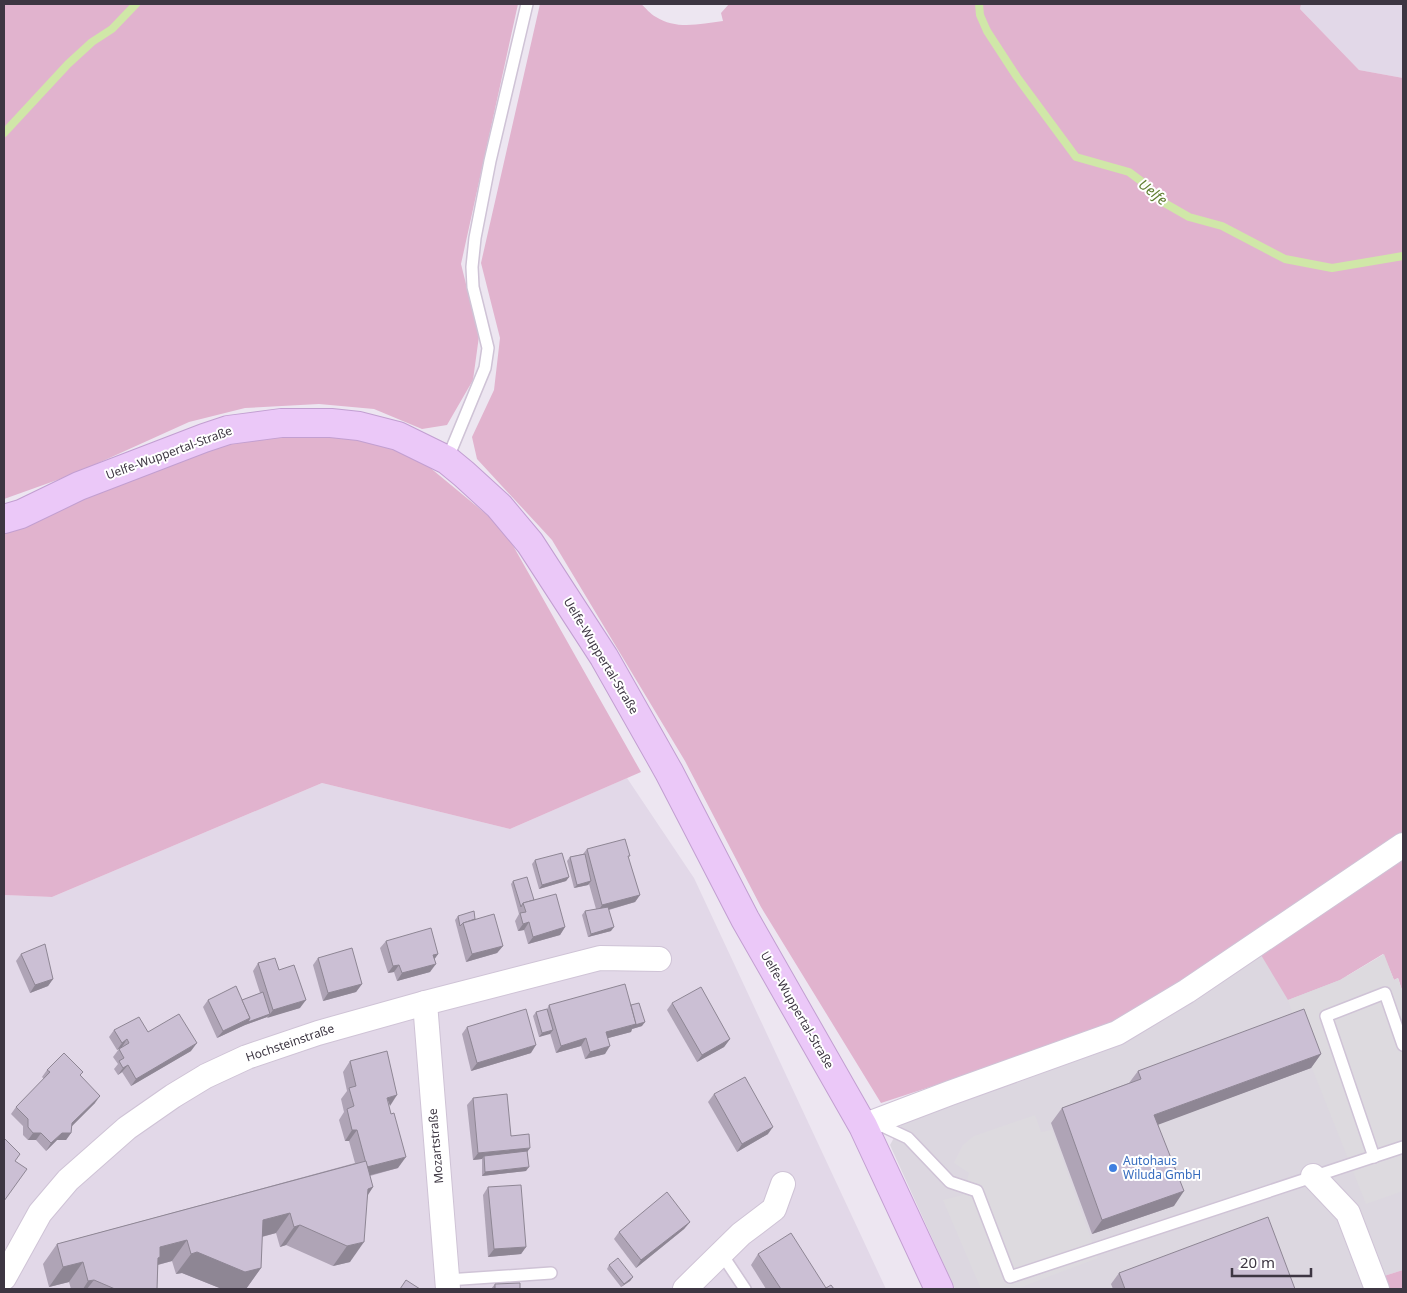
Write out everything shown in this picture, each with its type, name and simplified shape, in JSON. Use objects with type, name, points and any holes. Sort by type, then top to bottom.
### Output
[{"type":"main road","name":"Uelfe-Wuppertal-Straße","points":[[4,519],[21,514],[79,486],[204,438],[228,430],[255,426],[302,422],[359,426],[398,436],[447,460],[482,489],[516,525],[604,657],[669,772],[745,920],[869,1124],[939,1289]]},
{"type":"street","points":[[869,1124],[1117,1033],[1187,991],[1403,845]]},
{"type":"street","name":"Hochsteinstraße","points":[[4,1278],[40,1213],[68,1180],[127,1128],[206,1076],[247,1057],[318,1032],[424,1003],[600,958],[659,959]]},
{"type":"street","name":"Mozartstraße","points":[[424,1003],[448,1285]]},
{"type":"street","points":[[1313,1176],[1348,1213],[1377,1289]]},
{"type":"street","points":[[685,1289],[741,1234],[774,1209],[783,1184]]},
{"type":"lane","points":[[447,460],[486,368],[488,348],[473,287],[472,267],[475,238],[490,161],[527,4]]},
{"type":"lane","points":[[1374,1157],[1326,1016],[1385,993],[1403,1046]]},
{"type":"lane","points":[[869,1124],[908,1138],[950,1182],[977,1191],[1010,1277],[1403,1147]]},
{"type":"lane","points":[[721,1253],[746,1289]]},
{"type":"lane","points":[[448,1285],[551,1273]]},
{"type":"shaded area","points":[[4,4],[518,4],[461,264],[479,336],[473,380],[447,425],[422,429],[374,409],[319,404],[245,408],[189,422],[74,474],[4,499]]},
{"type":"shaded area","points":[[540,4],[641,4],[652,14],[664,21],[672,24],[689,25],[723,21],[721,13],[729,4],[1301,4],[1300,9],[1359,70],[1403,78],[1403,835],[1255,935],[1101,1031],[881,1103],[761,907],[685,761],[552,540],[477,459],[472,437],[494,390],[500,338],[481,263]]},
{"type":"shaded area","points":[[1301,4],[1403,4],[1403,78],[1359,70],[1300,9]]},
{"type":"shaded area","points":[[348,434],[394,449],[428,466],[503,528],[641,772],[510,829],[322,783],[52,897],[4,895],[4,531],[204,446],[253,437]]},
{"type":"shaded area","points":[[627,778],[694,878],[886,1289],[4,1289],[4,895],[52,897],[322,783],[510,829]]},
{"type":"shaded area","points":[[1403,854],[1403,993],[1398,978],[1394,980],[1383,954],[1340,980],[1288,1000],[1258,950]]},
{"type":"shaded area","points":[[1258,950],[1403,993],[1403,1270],[1384,1276],[1389,1289],[955,1289],[890,1145],[906,1116]]},
{"type":"shaded area","points":[[1384,954],[1394,980],[1398,978],[1403,993],[1403,1191],[1366,1204],[1302,1043],[1288,1000],[1340,980]]},
{"type":"shaded area","points":[[1035,1115],[1041,1132],[1052,1130],[1098,1258],[1016,1289],[981,1289],[943,1200],[963,1195],[969,1173],[954,1163],[963,1145],[974,1136]]},
{"type":"shaded area","points":[[1403,1270],[1403,1289],[1389,1289],[1384,1276]]},
{"type":"building","points":[[625,839],[630,856],[628,856],[640,895],[602,905],[587,849]]},
{"type":"building","points":[[562,853],[569,877],[542,885],[535,860]]},
{"type":"building","points":[[585,854],[591,881],[577,885],[570,857]]},
{"type":"building","points":[[527,877],[534,900],[523,903],[521,907],[513,881]]},
{"type":"building","points":[[556,894],[565,927],[533,937],[529,922],[523,924],[520,913],[526,912],[523,903]]},
{"type":"building","points":[[608,907],[614,927],[591,934],[585,911]]},
{"type":"building","points":[[474,911],[475,919],[460,926],[458,916]]},
{"type":"building","points":[[494,914],[503,946],[472,954],[463,923]]},
{"type":"building","points":[[431,928],[438,954],[433,955],[436,964],[402,973],[399,965],[393,966],[386,941]]},
{"type":"building","points":[[45,944],[53,979],[35,985],[21,954]]},
{"type":"building","points":[[352,948],[362,984],[328,993],[318,958]]},
{"type":"building","points":[[275,958],[279,970],[294,965],[306,1000],[273,1010],[258,963]]},
{"type":"building","points":[[625,984],[636,1024],[606,1032],[610,1046],[590,1052],[586,1038],[561,1046],[549,1005]]},
{"type":"building","points":[[236,986],[250,1018],[223,1031],[208,1000]]},
{"type":"building","points":[[701,987],[730,1039],[702,1055],[672,1003]]},
{"type":"building","points":[[263,992],[270,1014],[248,1022],[250,1018],[242,1000]]},
{"type":"building","points":[[639,1003],[645,1022],[635,1025],[631,1005]]},
{"type":"building","points":[[526,1009],[536,1045],[477,1063],[467,1027]]},
{"type":"building","points":[[547,1009],[553,1030],[542,1033],[536,1012]]},
{"type":"building","points":[[1304,1009],[1321,1054],[1154,1115],[1184,1191],[1102,1220],[1062,1108],[1141,1079],[1138,1071]]},
{"type":"building","points":[[179,1014],[197,1043],[136,1079],[128,1065],[123,1068],[119,1061],[124,1058],[119,1049],[129,1043],[127,1039],[122,1043],[114,1030],[139,1017],[148,1032]]},
{"type":"building","points":[[387,1051],[397,1095],[387,1098],[391,1114],[394,1113],[406,1157],[367,1167],[357,1130],[352,1130],[347,1109],[354,1106],[349,1088],[356,1086],[350,1061]]},
{"type":"building","points":[[64,1053],[83,1072],[80,1075],[100,1096],[72,1123],[71,1133],[62,1133],[51,1143],[41,1133],[33,1133],[28,1127],[28,1119],[16,1107],[50,1072],[47,1070]]},
{"type":"building","points":[[745,1077],[773,1127],[742,1144],[714,1094]]},
{"type":"building","points":[[507,1094],[511,1136],[529,1134],[530,1148],[478,1153],[473,1098]]},
{"type":"building","points":[[4,1138],[20,1154],[15,1161],[27,1169],[4,1201]]},
{"type":"building","points":[[527,1151],[529,1167],[485,1172],[484,1156]]},
{"type":"building","points":[[366,1161],[373,1187],[368,1189],[364,1242],[347,1246],[300,1225],[294,1227],[290,1213],[263,1220],[261,1268],[245,1272],[197,1252],[191,1254],[187,1240],[160,1247],[157,1289],[115,1289],[94,1280],[88,1281],[83,1262],[63,1267],[57,1244]]},
{"type":"building","points":[[521,1185],[526,1247],[494,1249],[488,1187]]},
{"type":"building","points":[[667,1192],[690,1222],[641,1260],[619,1232]]},
{"type":"building","points":[[1268,1217],[1295,1289],[1125,1289],[1119,1273]]},
{"type":"building","points":[[791,1233],[826,1288],[831,1285],[834,1289],[781,1289],[758,1254]]},
{"type":"building","points":[[618,1258],[633,1277],[624,1284],[609,1265]]},
{"type":"building","points":[[406,1280],[420,1289],[400,1289]]},
{"type":"building","points":[[520,1283],[520,1289],[495,1289],[495,1284]]},
{"type":"waterway","points":[[4,133],[68,64],[92,42],[112,29],[136,4]]},
{"type":"waterway","name":"Uelfe","points":[[979,4],[980,15],[987,31],[1017,77],[1076,157],[1129,172],[1145,184],[1161,201],[1189,217],[1222,226],[1285,259],[1332,268],[1403,256]]},
{"type":"place","name":"Autohaus Wiluda GmbH","points":[[1113,1168]]}]
